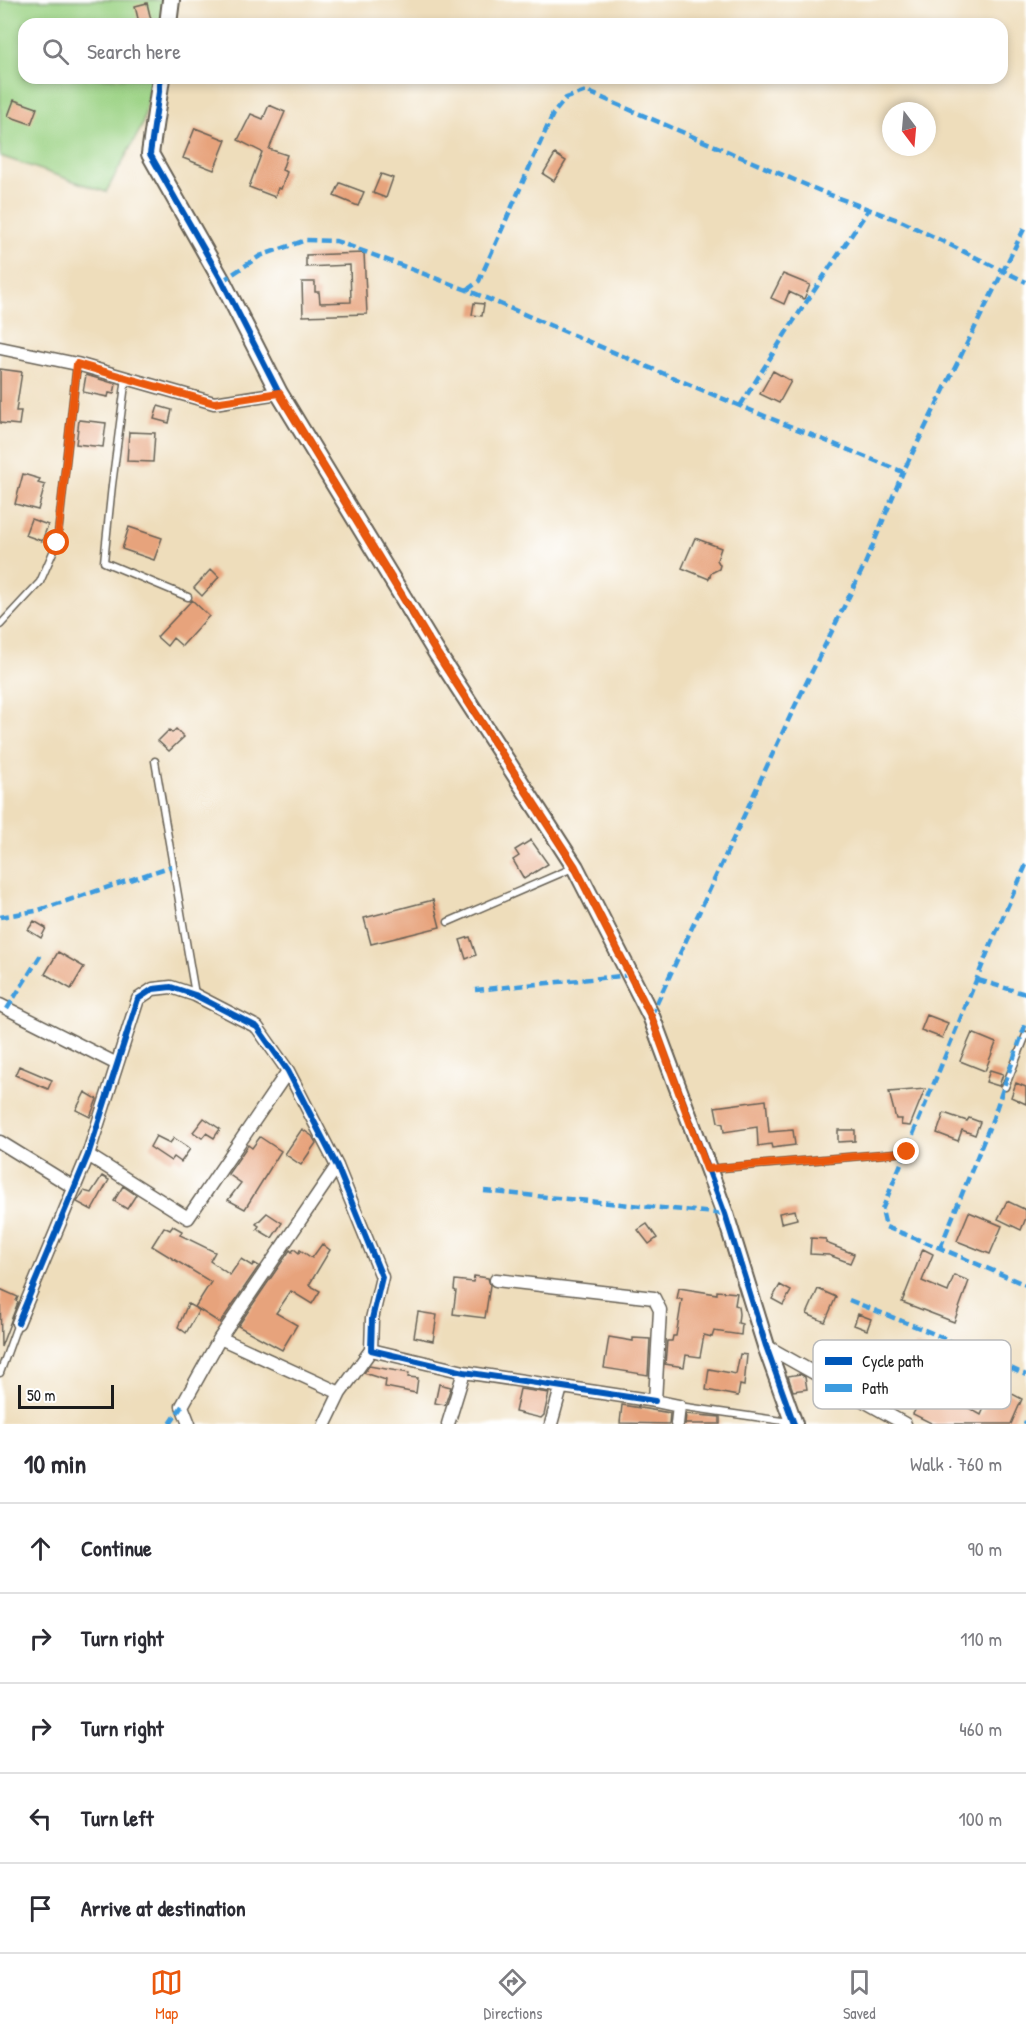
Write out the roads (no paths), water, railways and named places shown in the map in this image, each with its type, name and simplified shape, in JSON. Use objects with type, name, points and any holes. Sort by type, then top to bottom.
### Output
[{"type":"street","points":[[169,18],[171,0]]},
{"type":"street","points":[[160,84],[150,154],[222,281],[279,393],[438,655],[575,867],[651,1016],[725,1214],[766,1346],[794,1423]]},
{"type":"street","points":[[0,348],[77,364],[214,403],[279,393]]},
{"type":"street","points":[[18,1323],[73,1186],[88,1155],[138,999],[153,989],[171,987],[195,995],[257,1027],[288,1071],[337,1166],[382,1277],[372,1319],[371,1350],[340,1392],[325,1424]]},
{"type":"street","points":[[0,1005],[117,1064]]},
{"type":"street","points":[[88,1155],[188,1218],[288,1071]]},
{"type":"street","points":[[0,1142],[73,1186]]},
{"type":"street","points":[[189,1424],[182,1406],[220,1338],[337,1166]]},
{"type":"street","points":[[496,1280],[654,1298],[660,1310],[655,1401]]},
{"type":"street","points":[[220,1338],[340,1392]]},
{"type":"street","points":[[766,1346],[813,1372]]},
{"type":"street","points":[[371,1350],[464,1372],[679,1406],[677,1424]]},
{"type":"street","points":[[448,1424],[464,1372]]},
{"type":"street","points":[[551,1424],[561,1388]]},
{"type":"street","points":[[878,1409],[905,1424]]},
{"type":"lane","points":[[0,625],[40,582],[57,543],[77,364]]},
{"type":"lane","points":[[126,377],[104,562],[188,597]]},
{"type":"lane","points":[[155,761],[195,995]]},
{"type":"lane","points":[[448,922],[575,867]]},
{"type":"lane","points":[[1005,1087],[1026,1035]]},
{"type":"lane","points":[[707,1169],[907,1152]]},
{"type":"lane","points":[[0,1373],[18,1323]]},
{"type":"lane","points":[[679,1406],[794,1423]]}]
